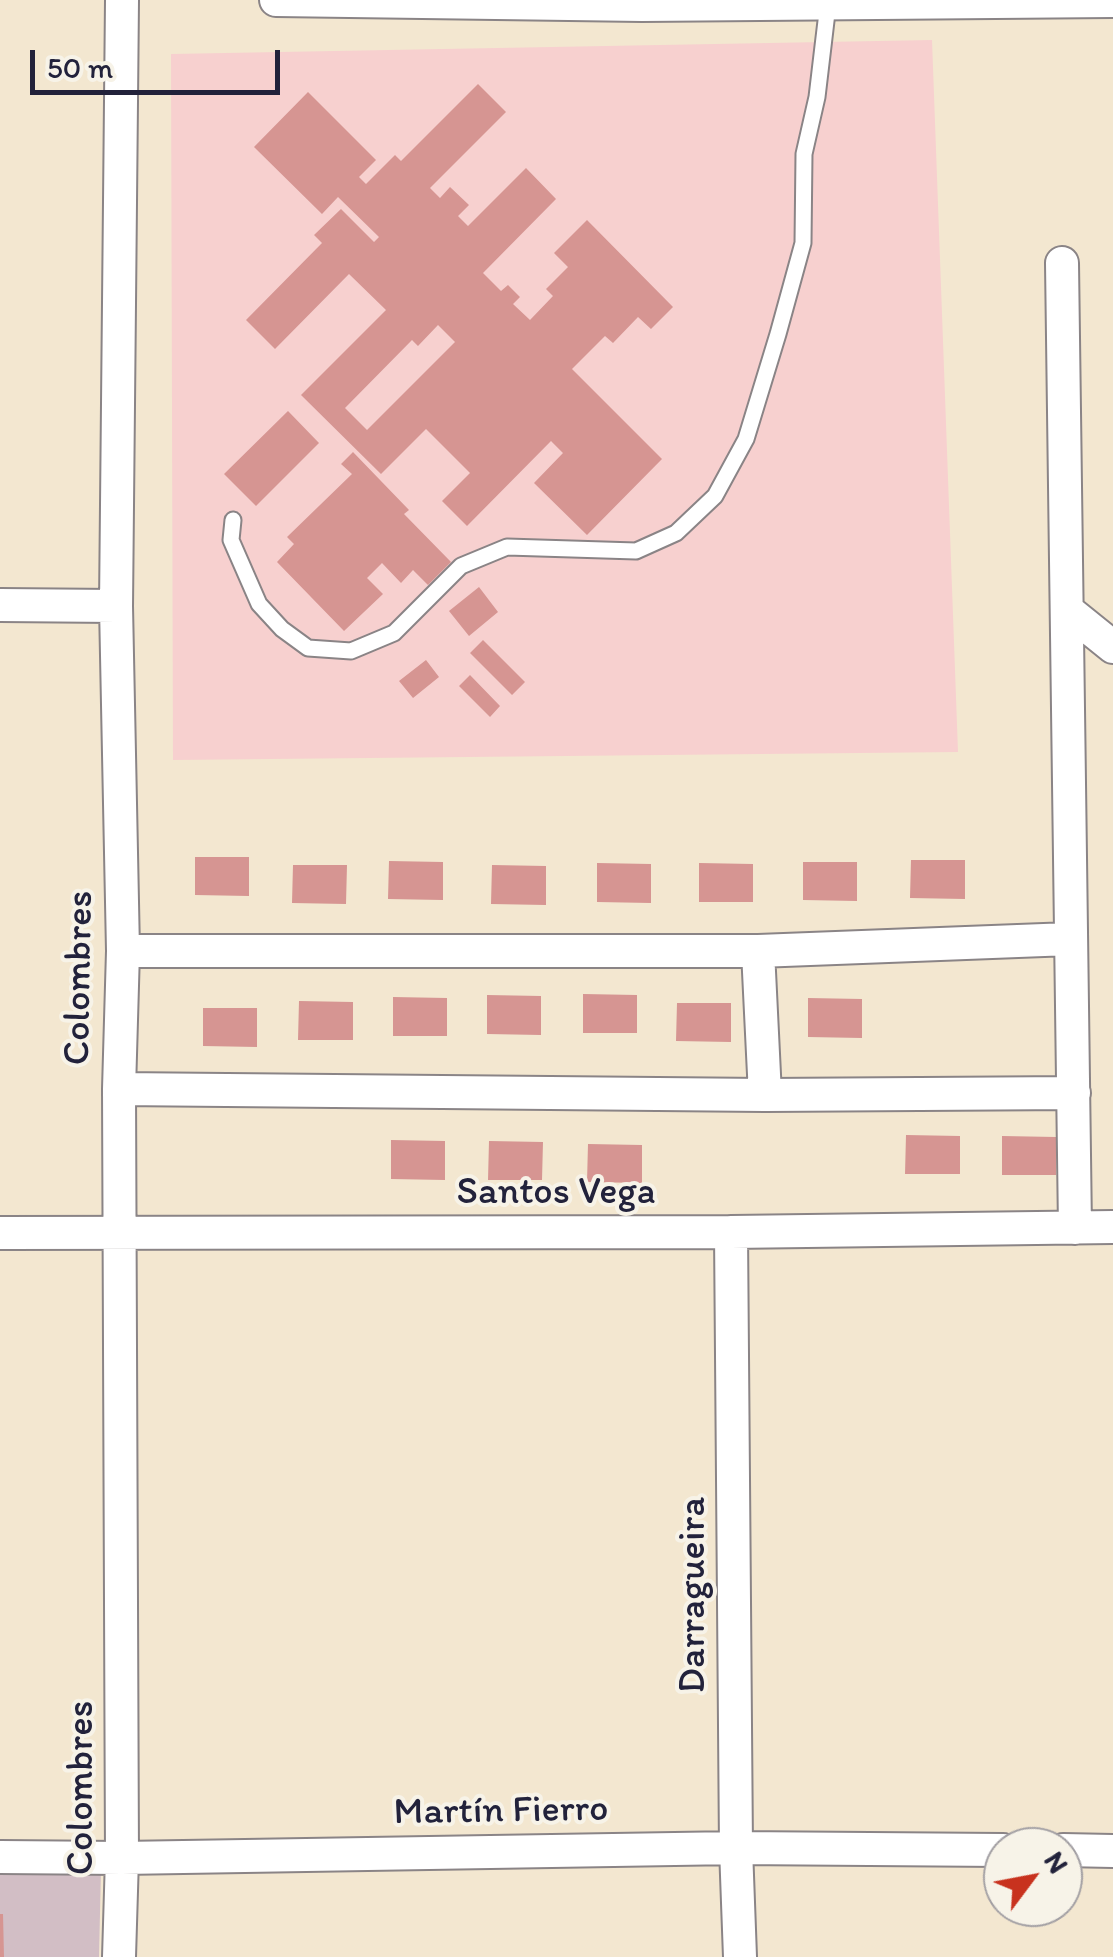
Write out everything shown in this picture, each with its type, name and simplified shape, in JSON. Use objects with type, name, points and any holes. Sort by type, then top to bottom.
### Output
[{"type":"street","name":"Colombres","points":[[120,1957],[119,1089],[123,951],[116,606],[122,0]]},
{"type":"street","points":[[276,0],[828,4],[1113,1]]},
{"type":"street","points":[[1062,262],[1075,1228]]},
{"type":"street","points":[[0,606],[116,606]]},
{"type":"street","points":[[1067,610],[1113,648],[1068,669]]},
{"type":"street","points":[[123,951],[758,951],[1070,940]]},
{"type":"street","points":[[758,951],[765,1095]]},
{"type":"street","points":[[119,1089],[765,1095],[1074,1093]]},
{"type":"street","name":"Santos Vega","points":[[0,1233],[1113,1227]]},
{"type":"street","name":"Darragueira","points":[[731,1232],[740,1957]]},
{"type":"street","name":"Martín Fierro","points":[[0,1857],[736,1848],[983,1850]]},
{"type":"street","points":[[1083,1850],[1113,1851]]},
{"type":"lane","points":[[233,520],[231,540],[260,604],[282,629],[308,648],[351,651],[394,633],[461,566],[506,547],[636,551],[676,532],[715,496],[746,439],[778,334],[803,243],[804,154],[817,98],[828,4]]},
{"type":"shaded area","points":[[932,40],[958,752],[173,760],[171,54]]},
{"type":"shaded area","points":[[0,1869],[101,1869],[99,1957],[0,1957]]},
{"type":"building","points":[[478,84],[506,112],[430,188],[440,198],[450,187],[469,205],[458,216],[468,226],[526,168],[556,199],[483,273],[501,291],[508,285],[520,297],[513,304],[530,320],[553,296],[546,289],[568,267],[554,253],[587,220],[673,307],[651,329],[638,317],[613,343],[605,336],[572,369],[662,459],[587,535],[534,483],[563,453],[551,441],[467,526],[442,501],[470,473],[426,429],[381,474],[301,395],[386,310],[349,274],[275,349],[246,320],[322,243],[314,235],[341,209],[374,242],[379,237],[338,197],[322,214],[254,147],[308,92],[376,160],[359,177],[366,184],[395,155],[401,161]],"holes":[[[438,325],[455,342],[367,430],[345,408],[412,340],[418,346]]]},
{"type":"building","points":[[288,411],[319,443],[256,506],[224,474]]},
{"type":"building","points":[[353,452],[409,510],[404,514],[451,562],[428,585],[413,570],[401,583],[382,563],[367,578],[383,594],[344,631],[277,562],[294,544],[287,537],[352,474],[341,464]]},
{"type":"building","points":[[479,587],[498,612],[469,636],[449,611]]},
{"type":"building","points":[[483,640],[525,682],[512,695],[470,653]]},
{"type":"building","points":[[426,660],[439,677],[413,698],[399,681]]},
{"type":"building","points":[[470,675],[500,706],[490,717],[459,686]]},
{"type":"building","points":[[195,857],[249,857],[249,896],[195,895]]},
{"type":"building","points":[[911,860],[965,860],[965,899],[910,898]]},
{"type":"building","points":[[389,861],[443,862],[443,900],[388,899]]},
{"type":"building","points":[[803,862],[857,862],[857,901],[803,900]]},
{"type":"building","points":[[597,863],[651,864],[651,903],[597,902]]},
{"type":"building","points":[[699,863],[753,864],[753,902],[699,902]]},
{"type":"building","points":[[293,865],[347,865],[346,904],[292,903]]},
{"type":"building","points":[[492,865],[546,866],[546,905],[491,904]]},
{"type":"building","points":[[583,994],[637,995],[637,1033],[583,1033]]},
{"type":"building","points":[[487,995],[541,996],[541,1035],[487,1034]]},
{"type":"building","points":[[393,997],[447,998],[447,1036],[393,1036]]},
{"type":"building","points":[[808,998],[862,999],[862,1038],[808,1037]]},
{"type":"building","points":[[299,1001],[353,1002],[353,1040],[298,1040]]},
{"type":"building","points":[[677,1003],[731,1003],[731,1042],[676,1041]]},
{"type":"building","points":[[203,1008],[257,1008],[257,1047],[203,1046]]},
{"type":"building","points":[[906,1135],[960,1136],[960,1174],[905,1174]]},
{"type":"building","points":[[1002,1136],[1056,1137],[1056,1175],[1002,1175]]},
{"type":"building","points":[[391,1140],[445,1141],[445,1180],[391,1179]]},
{"type":"building","points":[[489,1141],[543,1142],[542,1180],[488,1180]]},
{"type":"building","points":[[588,1144],[642,1145],[642,1183],[587,1182]]},
{"type":"building","points":[[3,1914],[4,1957],[0,1957]]}]
